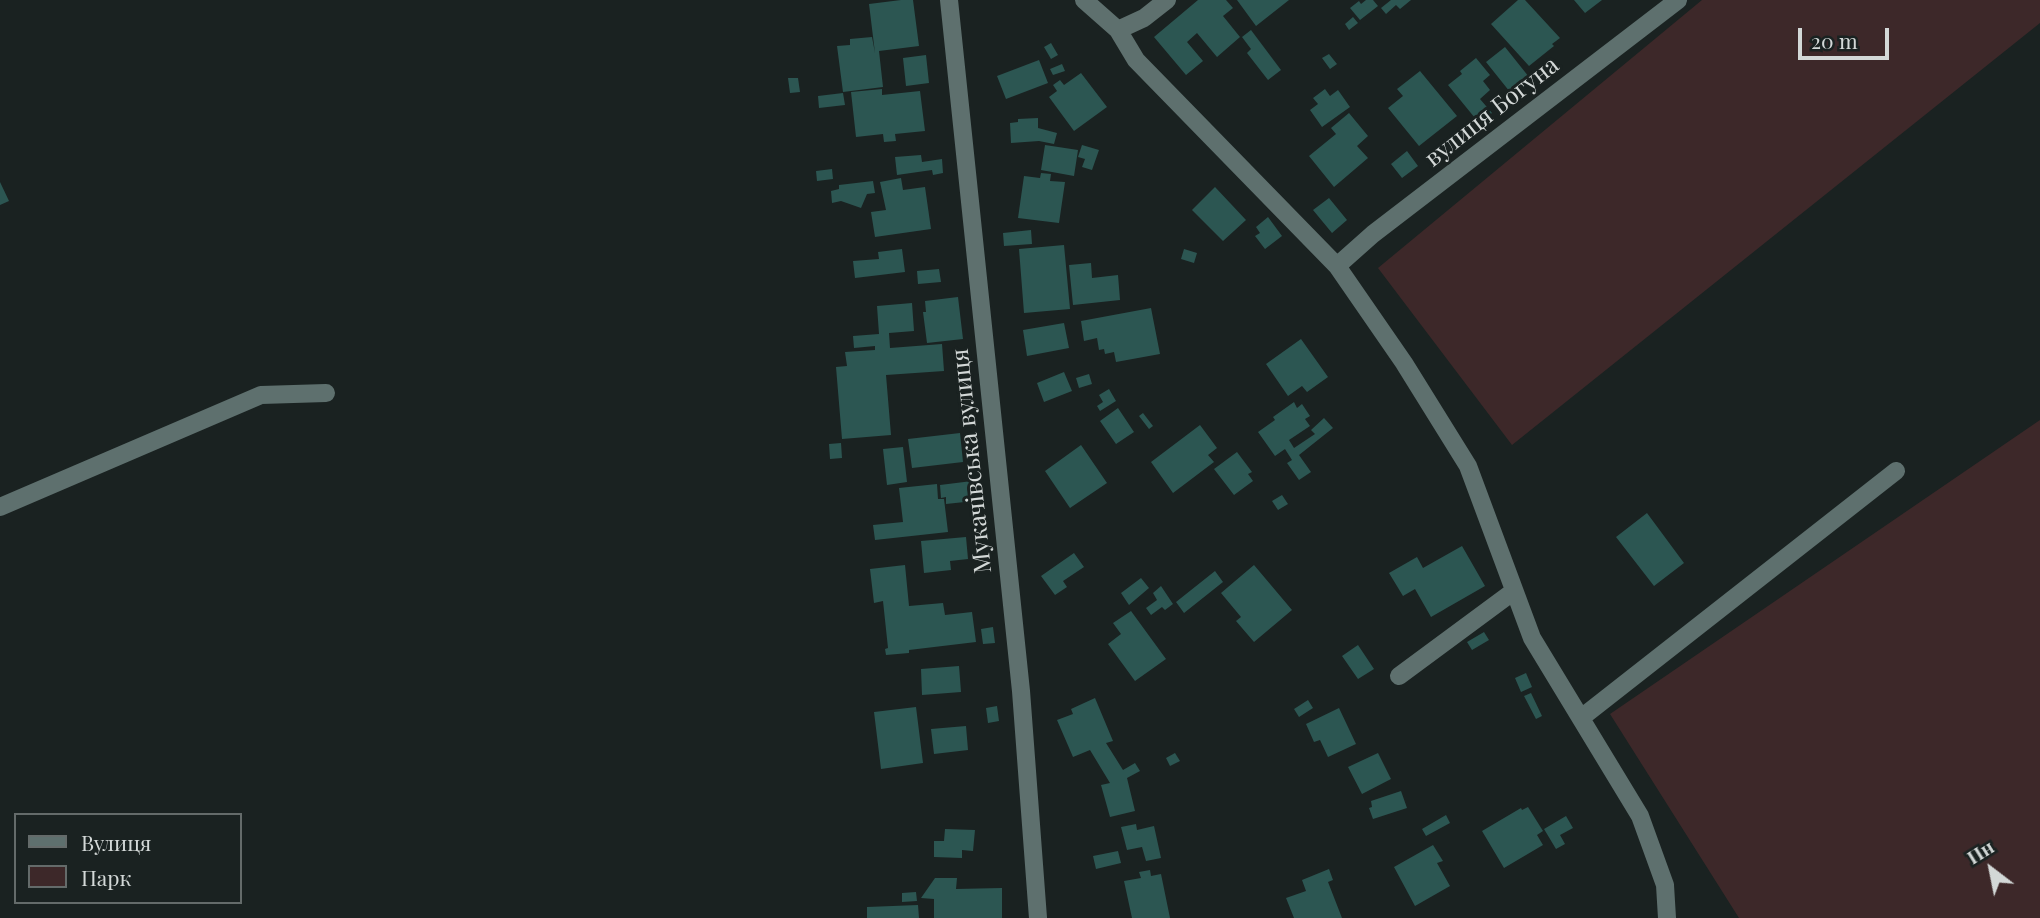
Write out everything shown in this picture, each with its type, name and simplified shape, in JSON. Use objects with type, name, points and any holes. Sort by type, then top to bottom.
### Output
[{"type":"street","name":"Мукачівська вулиця","points":[[949,0],[1021,691],[1038,918]]},
{"type":"street","points":[[1084,0],[1118,30],[1136,60],[1337,266],[1404,363],[1468,467],[1532,638],[1640,816],[1665,885],[1667,918]]},
{"type":"street","points":[[1118,30],[1144,18],[1167,0]]},
{"type":"street","name":"вулиця Богуна","points":[[1337,266],[1373,234],[1678,0]]},
{"type":"street","points":[[0,507],[261,395],[326,393]]},
{"type":"street","points":[[1581,718],[1896,471]]},
{"type":"street","points":[[1399,676],[1514,591]]},
{"type":"green space","points":[[1702,0],[2040,0],[2040,23],[1512,445],[1378,268]]},
{"type":"green space","points":[[2040,420],[2040,918],[1739,918],[1610,714]]},
{"type":"building","points":[[913,0],[919,46],[879,51],[883,87],[843,92],[837,46],[850,45],[850,39],[872,37],[875,53],[869,4]]},
{"type":"building","points":[[1198,0],[1226,0],[1233,8],[1223,16],[1240,37],[1217,57],[1197,33],[1187,42],[1203,61],[1186,75],[1154,37]]},
{"type":"building","points":[[1237,0],[1289,0],[1256,26]]},
{"type":"building","points":[[1366,0],[1373,0],[1378,6],[1360,20],[1350,8],[1359,1],[1361,4]]},
{"type":"building","points":[[1391,0],[1411,0],[1400,9],[1396,5],[1386,14],[1381,8]]},
{"type":"building","points":[[1518,0],[1525,0],[1560,38],[1529,66],[1491,24]]},
{"type":"building","points":[[1574,0],[1602,0],[1585,13]]},
{"type":"building","points":[[1353,17],[1358,23],[1349,30],[1345,24]]},
{"type":"building","points":[[1251,30],[1281,70],[1268,80],[1247,53],[1251,49],[1242,37]]},
{"type":"building","points":[[1051,43],[1058,55],[1051,59],[1044,47]]},
{"type":"building","points":[[1505,47],[1529,77],[1510,92],[1486,62]]},
{"type":"building","points":[[1329,54],[1337,64],[1330,69],[1322,58]]},
{"type":"building","points":[[926,55],[929,83],[906,86],[903,58]]},
{"type":"building","points":[[1476,58],[1490,75],[1483,81],[1490,90],[1480,99],[1492,113],[1479,123],[1448,85]]},
{"type":"building","points":[[1039,60],[1048,83],[1006,99],[997,76]]},
{"type":"building","points":[[1062,64],[1065,71],[1053,75],[1050,69]]},
{"type":"building","points":[[1420,71],[1457,116],[1419,146],[1388,108],[1403,96],[1397,89]]},
{"type":"building","points":[[1081,73],[1107,107],[1074,131],[1049,97],[1057,91],[1053,85],[1060,80],[1064,85]]},
{"type":"building","points":[[788,78],[798,78],[800,92],[790,93]]},
{"type":"building","points":[[882,89],[882,95],[920,91],[925,131],[895,134],[896,141],[884,142],[883,134],[856,137],[851,92]]},
{"type":"building","points":[[1325,89],[1330,96],[1338,90],[1350,107],[1322,127],[1310,110],[1318,104],[1313,98]]},
{"type":"building","points":[[843,93],[845,105],[819,108],[818,96]]},
{"type":"building","points":[[1349,113],[1368,136],[1357,146],[1368,158],[1334,187],[1309,156],[1336,134],[1331,128]]},
{"type":"building","points":[[1038,118],[1038,128],[1057,133],[1054,144],[1039,141],[1011,143],[1010,123],[1018,122],[1018,119]]},
{"type":"building","points":[[1045,145],[1078,150],[1074,176],[1041,170]]},
{"type":"building","points":[[1082,145],[1099,150],[1092,170],[1082,167],[1085,159],[1078,157]]},
{"type":"building","points":[[1407,151],[1418,166],[1402,178],[1391,164]]},
{"type":"building","points":[[921,155],[922,162],[942,159],[943,173],[933,175],[932,170],[897,175],[895,157]]},
{"type":"building","points":[[832,169],[833,179],[817,181],[816,171]]},
{"type":"building","points":[[1041,173],[1051,174],[1050,181],[1065,182],[1059,223],[1018,218],[1024,176],[1040,178]]},
{"type":"building","points":[[901,178],[903,190],[925,187],[931,229],[875,237],[871,212],[886,210],[880,182]]},
{"type":"building","points":[[873,181],[875,193],[867,194],[861,208],[841,201],[832,203],[831,191],[839,189],[839,185]]},
{"type":"building","points":[[0,182],[9,201],[0,205]]},
{"type":"building","points":[[1215,187],[1246,220],[1223,241],[1192,210]]},
{"type":"building","points":[[1329,198],[1347,220],[1332,233],[1313,210]]},
{"type":"building","points":[[1268,217],[1282,236],[1265,249],[1255,236],[1260,233],[1256,227]]},
{"type":"building","points":[[1031,230],[1032,244],[1004,246],[1003,233]]},
{"type":"building","points":[[1064,245],[1070,309],[1024,313],[1019,249]]},
{"type":"building","points":[[902,249],[905,272],[855,278],[853,261],[879,259],[878,252]]},
{"type":"building","points":[[1184,249],[1197,253],[1194,263],[1181,259]]},
{"type":"building","points":[[1091,263],[1092,278],[1118,275],[1120,300],[1073,305],[1069,265]]},
{"type":"building","points":[[939,269],[941,282],[918,284],[917,271]]},
{"type":"building","points":[[958,297],[963,339],[927,343],[923,312],[926,312],[925,301]]},
{"type":"building","points":[[912,303],[914,331],[889,333],[890,348],[942,344],[944,371],[886,375],[891,435],[842,439],[836,367],[847,366],[845,352],[875,350],[875,346],[854,348],[853,336],[879,334],[877,306]]},
{"type":"building","points":[[1151,308],[1160,354],[1116,362],[1114,352],[1105,354],[1104,349],[1099,350],[1097,338],[1084,341],[1081,321]]},
{"type":"building","points":[[1064,323],[1069,348],[1027,356],[1023,330]]},
{"type":"building","points":[[1301,339],[1328,377],[1307,392],[1302,386],[1288,396],[1266,364]]},
{"type":"building","points":[[1064,372],[1072,391],[1044,402],[1037,383]]},
{"type":"building","points":[[1089,374],[1092,384],[1079,388],[1076,378]]},
{"type":"building","points":[[1109,389],[1116,401],[1100,411],[1097,406],[1103,402],[1099,395]]},
{"type":"building","points":[[1294,402],[1297,408],[1302,404],[1310,416],[1305,419],[1310,426],[1289,440],[1294,448],[1315,434],[1311,430],[1324,418],[1333,428],[1299,455],[1311,472],[1299,480],[1287,463],[1292,460],[1285,449],[1275,456],[1258,432]]},
{"type":"building","points":[[1118,408],[1134,432],[1116,444],[1100,421]]},
{"type":"building","points":[[1143,413],[1153,426],[1149,429],[1139,416]]},
{"type":"building","points":[[1200,425],[1217,448],[1208,455],[1214,462],[1173,493],[1151,462]]},
{"type":"building","points":[[960,433],[963,462],[912,468],[908,439]]},
{"type":"building","points":[[841,443],[842,458],[830,459],[829,444]]},
{"type":"building","points":[[1081,445],[1107,483],[1070,508],[1045,471]]},
{"type":"building","points":[[903,447],[907,482],[887,485],[883,449]]},
{"type":"building","points":[[1237,452],[1252,472],[1248,474],[1253,481],[1234,495],[1214,469]]},
{"type":"building","points":[[972,481],[974,501],[946,504],[946,497],[941,498],[940,485]]},
{"type":"building","points":[[937,484],[938,499],[944,499],[948,532],[875,540],[873,525],[903,522],[899,488]]},
{"type":"building","points":[[1282,495],[1288,504],[1278,510],[1272,501]]},
{"type":"building","points":[[1647,513],[1684,563],[1654,586],[1616,537]]},
{"type":"building","points":[[966,537],[968,559],[950,561],[951,570],[924,573],[921,541]]},
{"type":"building","points":[[1462,546],[1485,586],[1431,617],[1415,589],[1403,596],[1389,573],[1417,557],[1423,568]]},
{"type":"building","points":[[1074,553],[1084,567],[1063,581],[1067,587],[1055,595],[1041,576]]},
{"type":"building","points":[[905,565],[909,606],[943,603],[945,615],[972,612],[976,642],[886,655],[885,649],[888,648],[883,601],[874,603],[870,569]]},
{"type":"building","points":[[1254,565],[1292,610],[1254,642],[1236,621],[1241,617],[1221,593]]},
{"type":"building","points":[[1215,571],[1223,582],[1184,613],[1176,602]]},
{"type":"building","points":[[1141,578],[1149,588],[1129,605],[1121,593]]},
{"type":"building","points":[[1161,586],[1173,604],[1165,610],[1162,607],[1151,615],[1146,608],[1157,600],[1153,593]]},
{"type":"building","points":[[1131,611],[1166,659],[1135,681],[1108,644],[1121,634],[1113,623]]},
{"type":"building","points":[[993,627],[995,643],[983,644],[981,629]]},
{"type":"building","points":[[1484,632],[1489,640],[1472,650],[1467,642]]},
{"type":"building","points":[[1358,645],[1374,669],[1358,679],[1342,656]]},
{"type":"building","points":[[959,666],[961,692],[922,695],[921,669]]},
{"type":"building","points":[[1526,673],[1532,687],[1521,692],[1515,678]]},
{"type":"building","points":[[1531,693],[1542,716],[1536,719],[1524,696]]},
{"type":"building","points":[[1095,698],[1113,741],[1106,743],[1123,770],[1135,763],[1140,771],[1127,778],[1135,811],[1110,817],[1101,785],[1110,783],[1090,750],[1073,757],[1057,720],[1073,714],[1071,709]]},
{"type":"building","points":[[1308,700],[1313,708],[1299,717],[1294,709]]},
{"type":"building","points":[[997,706],[999,721],[988,723],[986,708]]},
{"type":"building","points":[[916,707],[923,763],[881,769],[874,712]]},
{"type":"building","points":[[1339,708],[1356,744],[1328,757],[1320,740],[1314,742],[1306,724]]},
{"type":"building","points":[[966,726],[968,750],[934,754],[931,729]]},
{"type":"building","points":[[1175,753],[1180,761],[1170,766],[1166,758]]},
{"type":"building","points":[[1378,753],[1391,779],[1362,794],[1348,767]]},
{"type":"building","points":[[1401,791],[1407,808],[1373,819],[1369,808],[1372,807],[1371,801]]},
{"type":"building","points":[[1528,807],[1543,831],[1537,835],[1543,845],[1504,868],[1482,831],[1521,808],[1522,810]]},
{"type":"building","points":[[1446,815],[1450,823],[1426,836],[1422,829]]},
{"type":"building","points":[[1566,816],[1573,828],[1560,835],[1565,844],[1556,849],[1544,829]]},
{"type":"building","points":[[1136,824],[1137,830],[1154,826],[1161,858],[1146,861],[1142,847],[1127,850],[1121,827]]},
{"type":"building","points":[[945,829],[975,830],[973,851],[962,850],[962,858],[934,857],[934,841],[944,841]]},
{"type":"building","points":[[1433,845],[1443,861],[1437,863],[1450,886],[1415,906],[1394,867]]},
{"type":"building","points":[[1118,851],[1121,863],[1096,869],[1093,856]]},
{"type":"building","points":[[1329,869],[1333,880],[1328,882],[1342,918],[1294,918],[1286,898],[1306,891],[1302,880]]},
{"type":"building","points":[[1150,870],[1151,876],[1161,874],[1170,918],[1132,918],[1124,881],[1141,878],[1139,872]]},
{"type":"building","points":[[935,878],[957,878],[956,889],[1002,888],[1002,918],[934,918],[934,899],[921,898]]},
{"type":"building","points":[[916,892],[917,901],[902,902],[902,893]]},
{"type":"building","points":[[918,905],[919,918],[867,918],[867,907]]}]
